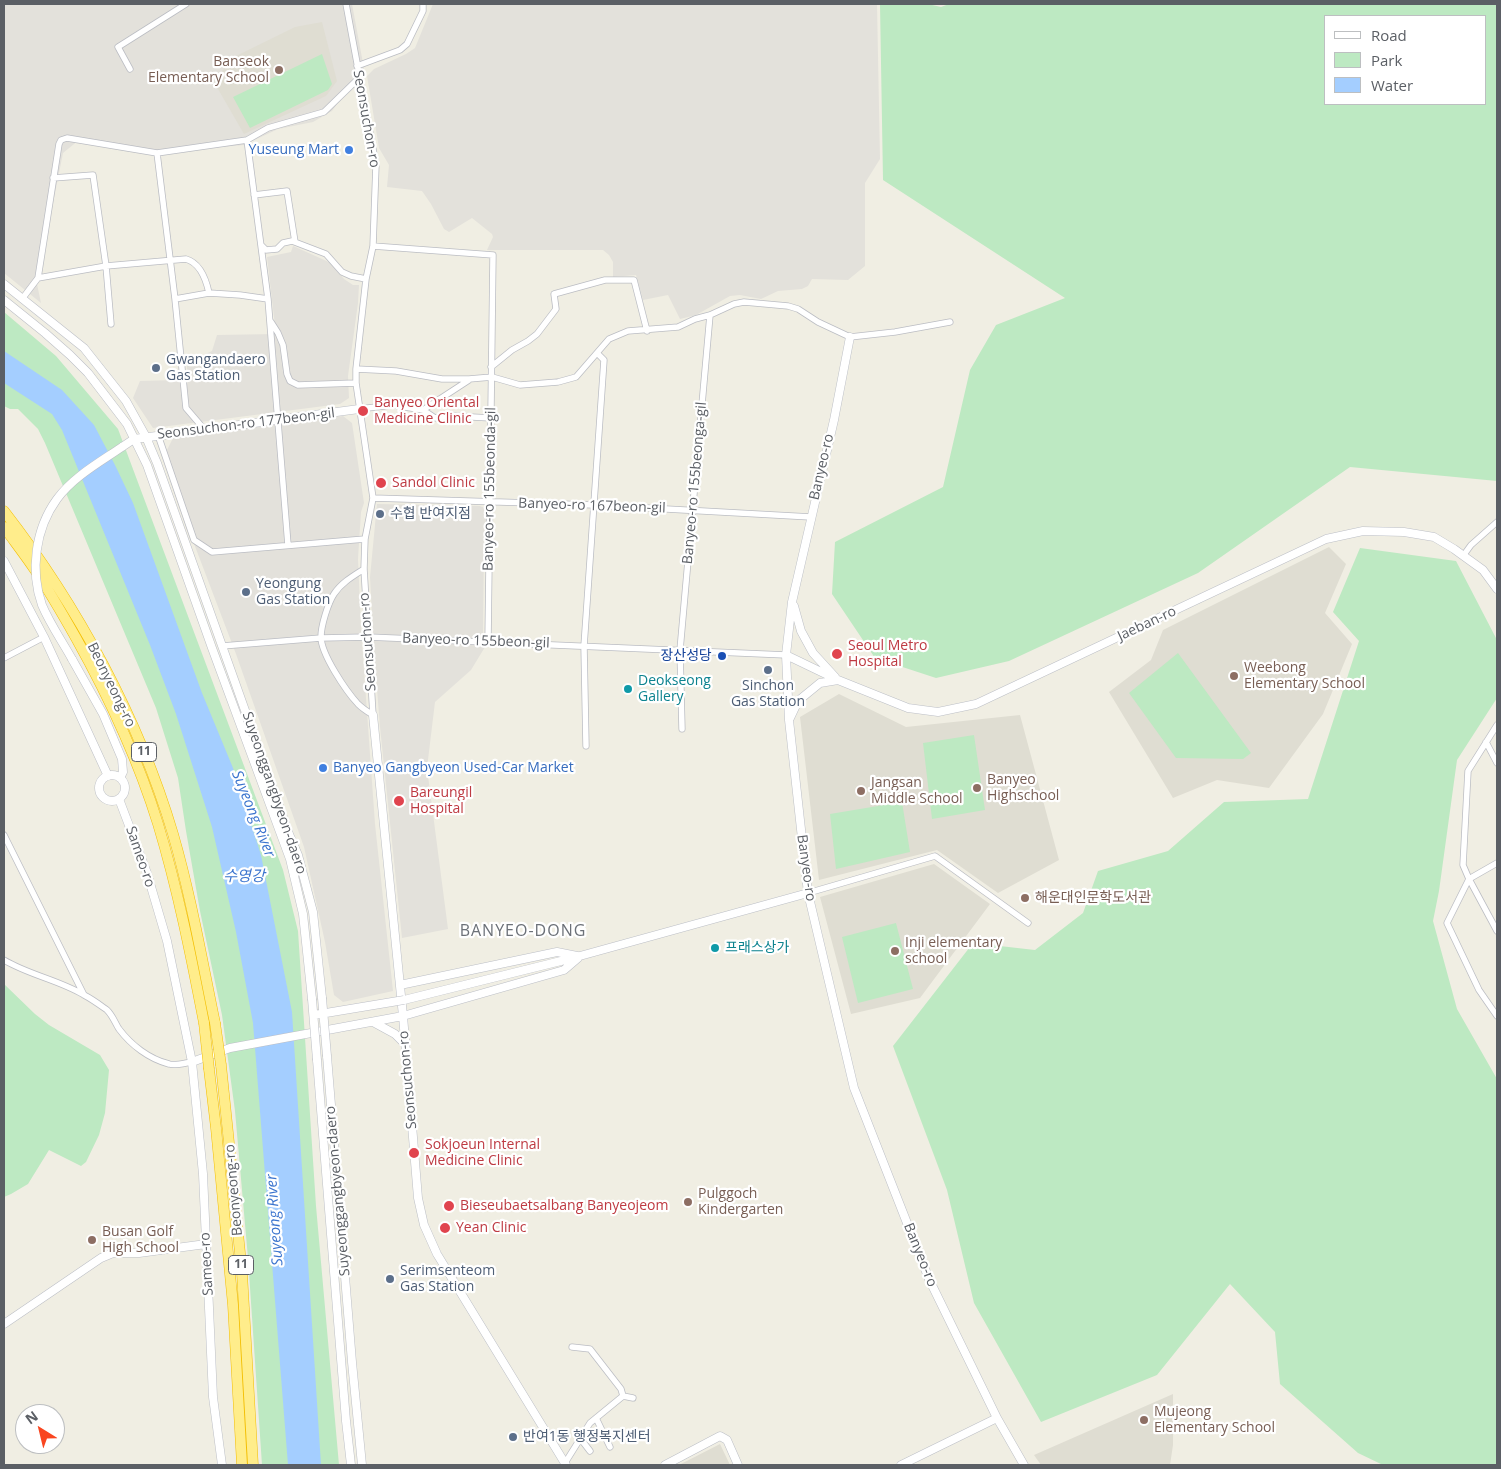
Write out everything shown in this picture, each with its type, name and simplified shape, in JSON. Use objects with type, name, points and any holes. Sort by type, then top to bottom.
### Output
[{"type":"highway","name":"Beonyeong-ro","points":[[4,511],[56,583],[90,641],[124,707],[148,762],[173,834],[191,903],[209,1023],[209,1068],[233,1305],[242,1465]]},
{"type":"highway","name":"Beonyeong-ro","points":[[4,527],[35,569],[113,709],[138,766],[158,823],[220,1065],[242,1273],[253,1465]]},
{"type":"main road","name":"Suyeonggangbyeon-daero","points":[[4,284],[84,348],[126,401],[146,437],[298,855],[313,912],[324,1013],[362,1465]]},
{"type":"main road","name":"Suyeonggangbyeon-daero","points":[[4,300],[45,333],[88,373],[127,424],[147,465],[290,859],[303,914],[314,1015],[351,1465]]},
{"type":"main road","name":"Banyeo-ro","points":[[850,337],[834,420],[792,602],[786,655],[789,720],[808,893],[854,1088],[929,1279],[997,1418],[1024,1465]]},
{"type":"main road","name":"Seonsuchon-ro 177beon-gil","points":[[134,438],[359,409]]},
{"type":"main road","points":[[120,778],[122,759],[103,714],[42,604],[35,560],[39,536],[57,499],[74,481],[134,438]]},
{"type":"main road","name":"Jaeban-ro","points":[[786,655],[838,680],[908,708],[938,712],[976,704],[1326,539],[1363,531],[1404,532],[1434,537],[1483,570],[1497,589]]},
{"type":"main road","points":[[4,561],[44,637],[108,776]]},
{"type":"main road","points":[[792,602],[801,632],[813,653],[838,680]]},
{"type":"main road","points":[[789,720],[798,701],[820,683],[838,680]]},
{"type":"main road","name":"Seonsuchon-ro","points":[[373,715],[403,1016],[418,1198],[424,1225],[436,1254],[566,1464]]},
{"type":"main road","points":[[108,776],[120,778],[125,788],[124,792],[119,799],[106,799],[100,793],[102,780],[108,776]]},
{"type":"main road","name":"Sameo-ro","points":[[119,799],[147,873],[167,941],[192,1062],[203,1174],[213,1397],[222,1465]]},
{"type":"main road","points":[[314,1015],[404,1000],[569,959],[808,893]]},
{"type":"main road","points":[[400,985],[557,952],[580,956]]},
{"type":"main road","points":[[192,1062],[230,1048],[403,1016],[564,970],[580,956]]},
{"type":"main road","points":[[373,1022],[395,1034],[405,1044]]},
{"type":"main road","points":[[4,1324],[101,1258],[114,1253],[206,1244]]},
{"type":"main road","points":[[901,1465],[997,1418]]},
{"type":"main road","points":[[665,1465],[720,1436],[727,1440],[738,1465]]},
{"type":"street","points":[[130,69],[118,47],[186,4]]},
{"type":"street","name":"Seonsuchon-ro","points":[[346,4],[376,165],[373,246],[366,279],[356,369],[359,409],[373,498],[365,539],[364,569],[373,715]]},
{"type":"street","points":[[357,66],[400,50],[407,44],[423,11],[423,4]]},
{"type":"street","points":[[22,299],[38,278],[53,178],[61,140],[67,138],[157,153],[247,140],[268,128],[324,112],[359,78]]},
{"type":"street","points":[[247,140],[268,299],[288,545]]},
{"type":"street","points":[[157,153],[186,408],[204,429]]},
{"type":"street","points":[[53,178],[93,175],[106,266],[111,324]]},
{"type":"street","points":[[254,195],[287,191],[295,242]]},
{"type":"street","points":[[260,245],[266,250],[277,249],[283,243],[292,241],[326,254],[342,272],[366,279]]},
{"type":"street","name":"Banyeo-ro 155beonda-gil","points":[[373,246],[493,255],[488,641]]},
{"type":"street","points":[[38,278],[106,266],[186,259],[193,261],[198,266],[209,293]]},
{"type":"street","points":[[491,367],[512,350],[537,334],[556,309],[554,294],[605,280],[634,280],[647,331]]},
{"type":"street","points":[[175,299],[209,293],[268,299]]},
{"type":"street","points":[[356,369],[396,371],[442,378],[492,378],[520,385],[558,382],[576,376],[609,339],[628,331],[647,331],[678,327],[695,319],[710,316],[734,304],[744,302],[788,306],[798,309],[818,322],[850,337],[895,332],[950,322]]},
{"type":"street","name":"Banyeo-ro 155beonga-gil","points":[[680,650],[694,511],[710,316]]},
{"type":"street","points":[[269,320],[278,333],[282,344],[290,381],[298,385],[356,383]]},
{"type":"street","points":[[586,746],[584,646],[604,360],[598,353]]},
{"type":"street","points":[[423,410],[469,379]]},
{"type":"street","points":[[359,409],[393,405],[423,410],[435,418],[453,416],[490,418]]},
{"type":"street","points":[[158,435],[194,540],[212,552],[365,539]]},
{"type":"street","name":"Banyeo-ro 167beon-gil","points":[[373,498],[594,505],[811,516]]},
{"type":"street","points":[[1463,556],[1471,545],[1497,522]]},
{"type":"street","name":"Seonsuchon-ro","points":[[364,569],[344,583],[334,594],[322,626],[321,638],[323,651],[343,686],[358,704],[373,715]]},
{"type":"street","points":[[4,658],[44,637]]},
{"type":"street","name":"Banyeo-ro 155beon-gil","points":[[222,646],[321,638],[368,637],[786,655]]},
{"type":"street","points":[[680,650],[682,729]]},
{"type":"street","points":[[1497,725],[1468,771],[1463,865],[1497,931]]},
{"type":"street","points":[[1486,742],[1497,763]]},
{"type":"street","points":[[4,835],[84,995]]},
{"type":"street","points":[[808,893],[935,856],[1028,923]]},
{"type":"street","points":[[1497,863],[1469,879],[1447,923],[1479,990],[1497,1016]]},
{"type":"street","points":[[4,960],[16,967],[51,979],[84,995],[107,1011],[119,1029],[138,1049],[170,1065],[192,1062]]},
{"type":"street","points":[[572,1347],[590,1349],[621,1389],[623,1396]]},
{"type":"street","points":[[566,1464],[590,1423],[623,1396]]},
{"type":"street","points":[[623,1396],[633,1398]]},
{"type":"street","points":[[596,1418],[610,1447]]},
{"type":"street","points":[[580,1438],[590,1451]]},
{"type":"shaded area","points":[[4,4],[352,4],[365,74],[344,95],[332,111],[313,122],[278,129],[244,145],[144,154],[79,140],[63,153],[37,284],[41,303],[4,273]]},
{"type":"shaded area","points":[[433,4],[877,4],[880,159],[865,183],[865,266],[848,280],[812,279],[808,286],[802,289],[778,291],[761,299],[740,295],[730,296],[696,315],[680,319],[668,295],[643,300],[636,275],[613,277],[613,262],[603,250],[487,250],[493,237],[492,234],[472,218],[449,232],[444,229],[422,191],[387,187],[389,165],[379,148],[367,76],[374,69],[415,48]]},
{"type":"shaded area","name":"Banseok Elementary School","points":[[322,22],[337,81],[326,96],[244,134],[214,82],[232,58],[295,27]]},
{"type":"shaded area","points":[[293,246],[331,263],[344,279],[353,285],[359,285],[348,376],[349,398],[340,404],[153,428],[133,398],[140,381],[177,380],[187,373],[187,363],[212,351],[217,335],[276,334],[267,257],[291,252]]},
{"type":"shaded area","points":[[343,416],[352,423],[364,503],[361,512],[358,559],[361,628],[375,824],[393,991],[343,1002],[334,995],[325,942],[304,847],[236,654],[163,458],[173,438]]},
{"type":"shaded area","points":[[377,504],[480,506],[487,509],[484,543],[483,632],[485,647],[471,670],[435,702],[427,768],[448,929],[402,938],[374,651],[370,577]]},
{"type":"shaded area","name":"Weebong Elementary School","points":[[1329,547],[1346,564],[1325,613],[1352,644],[1323,714],[1269,788],[1217,780],[1173,798],[1109,692],[1151,660],[1163,630]]},
{"type":"shaded area","points":[[839,694],[906,727],[1020,715],[1059,860],[998,893],[937,850],[819,880],[800,717]]},
{"type":"shaded area","name":"Inji elementary school","points":[[934,864],[990,904],[920,998],[851,1014],[820,897]]},
{"type":"shaded area","name":"Mujeong Elementary School","points":[[1173,1394],[1173,1445],[1170,1465],[1041,1465],[1034,1455]]},
{"type":"shaded area","points":[[720,1444],[730,1465],[679,1465]]},
{"type":"green space","points":[[880,4],[928,4],[941,7],[949,4],[1497,4],[1497,481],[1350,467],[1198,573],[1009,661],[936,678],[875,658],[832,594],[835,542],[943,487],[970,370],[996,325],[1065,298],[883,180]]},
{"type":"green space","points":[[322,54],[332,84],[328,90],[250,128],[233,97]]},
{"type":"green space","points":[[4,312],[56,356],[118,429],[283,870],[298,931],[316,1206],[339,1465],[262,1465],[248,1258],[235,1111],[222,1015],[200,911],[178,778],[156,708],[45,443],[38,429],[18,409],[10,409],[4,406]]},
{"type":"green space","points":[[1360,548],[1456,561],[1497,640],[1497,698],[1457,760],[1439,891],[1433,921],[1457,1009],[1497,1079],[1497,1465],[1383,1465],[1358,1453],[1280,1384],[1275,1332],[1230,1284],[1157,1375],[1041,1422],[974,1303],[947,1190],[893,1046],[973,943],[1035,950],[1083,913],[1098,871],[1168,851],[1224,802],[1308,799],[1359,641],[1333,612]]},
{"type":"green space","points":[[1178,653],[1251,753],[1243,759],[1176,758],[1129,693]]},
{"type":"green space","points":[[974,735],[985,810],[932,819],[923,743]]},
{"type":"green space","points":[[902,802],[910,852],[836,869],[830,814]]},
{"type":"green space","points":[[896,923],[913,989],[858,1003],[842,937]]},
{"type":"green space","points":[[4,984],[49,1025],[100,1055],[109,1070],[105,1113],[99,1135],[86,1162],[81,1166],[49,1150],[28,1184],[4,1197]]},
{"type":"water","name":"수영강","points":[[4,351],[62,390],[94,425],[115,465],[133,503],[202,693],[233,768],[261,855],[292,1012],[321,1465],[288,1465],[253,1023],[236,932],[212,827],[176,714],[150,645],[62,430],[52,414],[4,383]]},
{"type":"place","name":"Banseok Elementary School","points":[[279,70]]},
{"type":"place","name":"Yuseung Mart","points":[[349,150]]},
{"type":"place","name":"Gwangandaero Gas Station","points":[[156,368]]},
{"type":"place","name":"Banyeo Oriental Medicine Clinic","points":[[363,411]]},
{"type":"place","name":"Sandol Clinic","points":[[381,483]]},
{"type":"place","name":"수협 반여지점","points":[[380,514]]},
{"type":"place","name":"Yeongung Gas Station","points":[[246,592]]},
{"type":"place","name":"Seoul Metro Hospital","points":[[837,654]]},
{"type":"place","name":"장산성당","points":[[722,656]]},
{"type":"place","name":"Sinchon Gas Station","points":[[768,670]]},
{"type":"place","name":"Weebong Elementary School","points":[[1234,676]]},
{"type":"place","name":"Deokseong Gallery","points":[[628,689]]},
{"type":"place","name":"Banyeo Gangbyeon Used-Car Market","points":[[323,768]]},
{"type":"place","name":"Banyeo Highschool","points":[[977,788]]},
{"type":"place","name":"Jangsan Middle School","points":[[861,791]]},
{"type":"place","name":"Bareungil Hospital","points":[[399,801]]},
{"type":"place","name":"해운대인문학도서관","points":[[1025,898]]},
{"type":"place","name":"프래스상가","points":[[715,948]]},
{"type":"place","name":"Inji elementary school","points":[[895,951]]},
{"type":"place","name":"Sokjoeun Internal Medicine Clinic","points":[[414,1153]]},
{"type":"place","name":"Pulggoch Kindergarten","points":[[688,1202]]},
{"type":"place","name":"Bieseubaetsalbang Banyeojeom","points":[[449,1206]]},
{"type":"place","name":"Yean Clinic","points":[[445,1228]]},
{"type":"place","name":"Busan Golf High School","points":[[92,1240]]},
{"type":"place","name":"Serimsenteom Gas Station","points":[[390,1279]]},
{"type":"place","name":"Mujeong Elementary School","points":[[1144,1420]]},
{"type":"place","name":"반여1동 행정복지센터","points":[[513,1437]]},
{"type":"district","name":"BANYEO-DONG","points":[[523,931]]},
{"type":"water label","name":"Suyeong River","points":[[253,814]]},
{"type":"water label","name":"Suyeong River","points":[[275,1220]]}]
